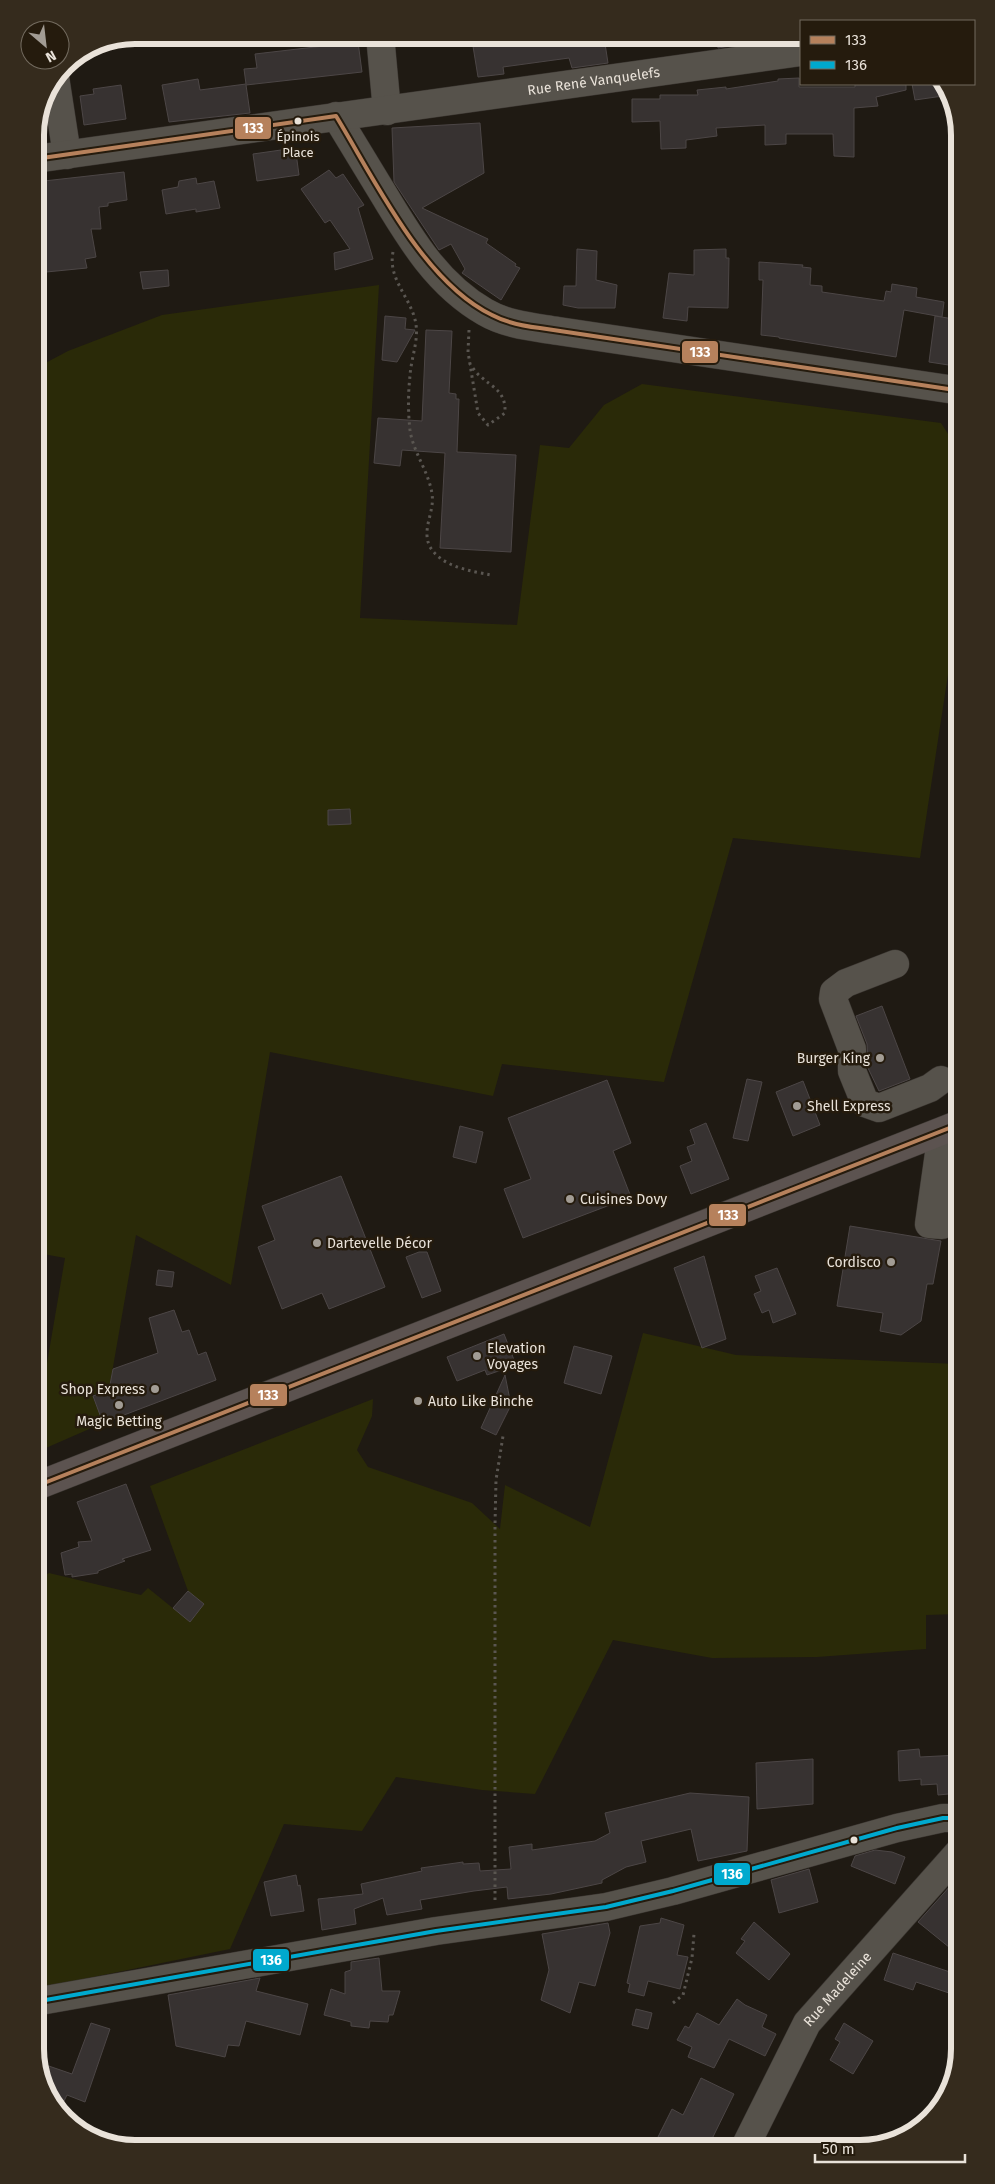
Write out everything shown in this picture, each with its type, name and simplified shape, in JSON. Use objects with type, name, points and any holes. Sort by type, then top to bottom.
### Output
[{"type":"main road","points":[[44,1483],[951,1135]]},
{"type":"street","points":[[381,44],[386,111]]},
{"type":"street","name":"Rue René Vanquelefs","points":[[44,157],[800,52]]},
{"type":"street","points":[[57,88],[67,154]]},
{"type":"street","points":[[336,116],[413,243],[434,270],[484,312],[515,324],[951,389]]},
{"type":"street","points":[[895,964],[846,983],[834,992],[833,999],[852,1049],[852,1071],[865,1103],[879,1108],[930,1088],[941,1080]]},
{"type":"street","points":[[44,2000],[426,1933],[606,1907],[897,1828],[951,1818]]},
{"type":"street","name":"Rue Madeleine","points":[[748,2140],[807,2023],[951,1862]]},
{"type":"path","points":[[400,222],[391,261],[393,273],[414,316],[417,343],[410,375],[410,430],[433,496],[426,529],[430,546],[439,556],[459,568],[491,576]]},
{"type":"path","points":[[470,364],[479,376],[495,386],[506,405],[505,413],[488,425],[478,413],[468,352],[471,302]]},
{"type":"path","points":[[496,1923],[494,1887],[496,1480],[503,1436]]},
{"type":"path","points":[[673,2003],[683,1995],[692,1958],[694,1934]]},
{"type":"shaded area","points":[[379,285],[360,618],[517,625],[540,445],[569,448],[604,405],[642,384],[941,423],[951,438],[951,655],[920,858],[733,838],[664,1082],[502,1064],[493,1096],[270,1052],[231,1285],[136,1235],[109,1390],[92,1395],[103,1423],[44,1449],[44,1381],[65,1258],[44,1254],[44,364],[68,351],[162,315]]},
{"type":"shaded area","points":[[643,1333],[736,1355],[951,1364],[951,1614],[926,1615],[926,1649],[817,1657],[712,1658],[613,1640],[535,1794],[482,1790],[396,1777],[362,1831],[284,1824],[230,1949],[44,1987],[44,1576],[49,1573],[141,1595],[148,1588],[190,1622],[204,1604],[188,1591],[150,1486],[373,1399],[372,1416],[357,1450],[368,1467],[472,1503],[500,1529],[505,1485],[590,1527]]},
{"type":"building","points":[[341,44],[358,44],[362,72],[246,85],[250,113],[169,122],[162,85],[198,79],[200,90],[246,84],[244,69],[257,68],[255,54]]},
{"type":"building","points":[[473,44],[605,44],[608,63],[572,68],[569,58],[503,67],[504,74],[478,77]]},
{"type":"building","points":[[717,44],[745,44],[718,48]]},
{"type":"building","points":[[799,78],[799,87],[906,85],[906,90],[876,97],[878,106],[854,108],[854,157],[834,156],[833,134],[786,134],[786,144],[765,145],[765,125],[716,128],[717,136],[686,140],[686,148],[661,149],[660,121],[632,122],[632,99],[660,99],[660,95],[698,95],[697,90],[726,87],[726,89],[778,81],[778,79]]},
{"type":"building","points":[[121,85],[126,119],[84,125],[80,96],[94,94],[93,89]]},
{"type":"building","points":[[912,85],[937,85],[943,96],[915,100]]},
{"type":"building","points":[[480,123],[484,173],[422,208],[488,239],[486,243],[520,268],[501,300],[462,273],[465,269],[451,244],[439,250],[394,182],[392,128]]},
{"type":"building","points":[[288,149],[296,153],[299,175],[257,181],[253,154]]},
{"type":"building","points":[[329,170],[336,178],[343,174],[364,205],[358,208],[373,259],[335,270],[334,253],[350,249],[330,220],[325,223],[301,189]]},
{"type":"building","points":[[124,172],[127,200],[108,203],[108,206],[99,207],[101,229],[91,229],[96,257],[85,259],[87,268],[44,272],[44,181]]},
{"type":"building","points":[[196,178],[197,184],[214,181],[220,208],[196,212],[196,209],[166,214],[162,190],[178,187],[179,181]]},
{"type":"building","points":[[577,249],[597,251],[596,280],[617,285],[615,308],[578,308],[563,305],[564,286],[576,286]]},
{"type":"building","points":[[726,249],[726,258],[729,258],[728,308],[688,307],[687,321],[663,318],[669,273],[694,275],[694,250]]},
{"type":"building","points":[[759,262],[803,265],[802,267],[811,268],[810,285],[822,286],[822,292],[884,301],[886,291],[891,292],[892,284],[917,288],[916,297],[944,302],[942,317],[904,310],[896,357],[761,335],[763,280],[759,280]]},
{"type":"building","points":[[168,270],[169,286],[143,289],[140,272]]},
{"type":"building","points":[[385,316],[406,318],[405,329],[415,330],[397,362],[382,360]]},
{"type":"building","points":[[935,316],[951,319],[951,365],[929,362]]},
{"type":"building","points":[[426,330],[452,331],[449,393],[456,394],[456,399],[459,399],[457,452],[516,455],[511,552],[440,548],[445,453],[402,450],[400,466],[374,463],[378,418],[422,421]]},
{"type":"building","points":[[350,809],[351,824],[328,825],[328,810]]},
{"type":"building","name":"Burger King","points":[[882,1006],[910,1079],[879,1091],[868,1068],[867,1044],[856,1016]]},
{"type":"building","points":[[747,1079],[762,1082],[748,1141],[733,1138]]},
{"type":"building","points":[[607,1080],[631,1143],[613,1151],[631,1197],[523,1238],[504,1189],[531,1179],[508,1118]]},
{"type":"building","name":"Shell Express","points":[[803,1081],[820,1125],[793,1136],[776,1092]]},
{"type":"building","points":[[706,1123],[729,1179],[691,1194],[680,1166],[692,1161],[687,1147],[695,1144],[690,1130]]},
{"type":"building","points":[[460,1126],[483,1132],[476,1163],[453,1157]]},
{"type":"building","name":"Dartevelle Décor","points":[[341,1176],[385,1287],[329,1309],[322,1293],[282,1309],[258,1247],[275,1240],[262,1206]]},
{"type":"building","name":"Cordisco","points":[[850,1226],[941,1241],[933,1284],[927,1284],[921,1321],[901,1335],[880,1331],[883,1313],[837,1306]]},
{"type":"building","points":[[419,1252],[427,1252],[441,1291],[422,1298],[406,1257]]},
{"type":"building","points":[[704,1256],[726,1339],[702,1348],[674,1268]]},
{"type":"building","points":[[777,1268],[796,1314],[773,1323],[769,1310],[762,1313],[754,1294],[761,1291],[755,1276]]},
{"type":"building","points":[[158,1270],[174,1272],[172,1287],[156,1285]]},
{"type":"building","points":[[174,1310],[182,1332],[189,1330],[198,1355],[206,1352],[216,1380],[103,1423],[93,1396],[109,1390],[113,1369],[158,1353],[149,1318]]},
{"type":"building","points":[[504,1334],[516,1365],[487,1375],[485,1370],[457,1381],[447,1357]]},
{"type":"building","points":[[574,1346],[612,1356],[601,1394],[564,1383]]},
{"type":"building","points":[[505,1375],[511,1405],[496,1435],[481,1428]]},
{"type":"building","points":[[126,1484],[151,1550],[122,1559],[125,1561],[98,1571],[98,1573],[72,1577],[72,1574],[65,1575],[61,1553],[79,1547],[78,1542],[92,1541],[77,1502]]},
{"type":"building","points":[[188,1591],[204,1604],[190,1622],[173,1608]]},
{"type":"building","points":[[919,1749],[920,1757],[951,1755],[951,1794],[938,1795],[937,1784],[921,1785],[921,1779],[899,1781],[898,1751]]},
{"type":"building","points":[[813,1759],[813,1804],[757,1809],[756,1763]]},
{"type":"building","points":[[690,1793],[749,1797],[747,1851],[698,1861],[691,1829],[641,1841],[646,1862],[626,1867],[602,1880],[602,1883],[551,1894],[508,1899],[507,1887],[474,1891],[420,1900],[422,1909],[387,1915],[383,1898],[354,1909],[356,1924],[322,1930],[318,1899],[363,1894],[361,1884],[422,1871],[421,1868],[463,1862],[463,1864],[479,1863],[480,1871],[511,1869],[509,1847],[532,1844],[532,1850],[595,1841],[610,1833],[605,1813]]},
{"type":"building","points":[[875,1850],[892,1852],[905,1857],[895,1884],[851,1866],[855,1856]]},
{"type":"building","points":[[809,1869],[818,1902],[779,1913],[771,1880]]},
{"type":"building","points":[[296,1875],[298,1886],[300,1885],[304,1911],[271,1916],[264,1882]]},
{"type":"building","points":[[951,1885],[951,1949],[918,1922]]},
{"type":"building","points":[[661,1918],[684,1925],[677,1955],[688,1957],[680,1989],[648,1981],[644,1996],[628,1992],[630,1984],[627,1983],[640,1926],[660,1923]]},
{"type":"building","points":[[754,1922],[790,1954],[769,1980],[736,1953],[745,1941],[741,1939]]},
{"type":"building","points":[[608,1923],[610,1933],[595,1986],[579,1982],[570,2013],[541,2000],[549,1970],[542,1934]]},
{"type":"building","points":[[893,1953],[951,1972],[949,1993],[916,1982],[913,1990],[884,1980]]},
{"type":"building","points":[[379,1958],[382,1991],[400,1991],[393,2015],[389,2015],[388,2022],[370,2021],[369,2028],[351,2026],[351,2022],[324,2015],[331,1989],[345,1994],[345,1972],[351,1970],[351,1962]]},
{"type":"building","points":[[260,1978],[256,1991],[308,2004],[300,2035],[246,2021],[239,2046],[228,2045],[225,2057],[176,2046],[168,1995]]},
{"type":"building","points":[[737,1999],[745,2005],[767,2015],[762,2027],[776,2034],[765,2056],[729,2039],[714,2068],[688,2057],[692,2047],[677,2040],[685,2026],[689,2028],[697,2013],[719,2025]]},
{"type":"building","points":[[636,2009],[652,2013],[648,2029],[632,2025]]},
{"type":"building","points":[[91,2023],[110,2029],[85,2102],[67,2095],[64,2101],[59,2099],[53,2090],[45,2065],[72,2074]]},
{"type":"building","points":[[844,2023],[873,2041],[853,2074],[830,2060],[840,2042],[835,2039]]},
{"type":"building","points":[[701,2078],[734,2094],[711,2140],[664,2140],[658,2137],[672,2109],[683,2115]]},
{"type":"transit line","name":"133","points":[[44,158],[336,116],[384,198],[423,254],[444,279],[467,300],[498,318],[527,326],[951,389]]},
{"type":"transit line","name":"133","points":[[44,1483],[951,1127]]},
{"type":"transit line","name":"136","points":[[44,2000],[436,1931],[606,1907],[673,1891],[897,1828],[951,1818]]},
{"type":"place","name":"Épinois Place","points":[[298,121]]},
{"type":"place","name":"Burger King","points":[[880,1058]]},
{"type":"place","name":"Shell Express","points":[[797,1106]]},
{"type":"place","name":"Cuisines Dovy","points":[[570,1199]]},
{"type":"place","name":"Dartevelle Décor","points":[[317,1243]]},
{"type":"place","name":"Cordisco","points":[[891,1262]]},
{"type":"place","name":"Elevation Voyages","points":[[477,1356]]},
{"type":"place","name":"Shop Express","points":[[155,1389]]},
{"type":"place","name":"Auto Like Binche","points":[[418,1401]]},
{"type":"place","name":"Magic Betting","points":[[119,1405]]}]
